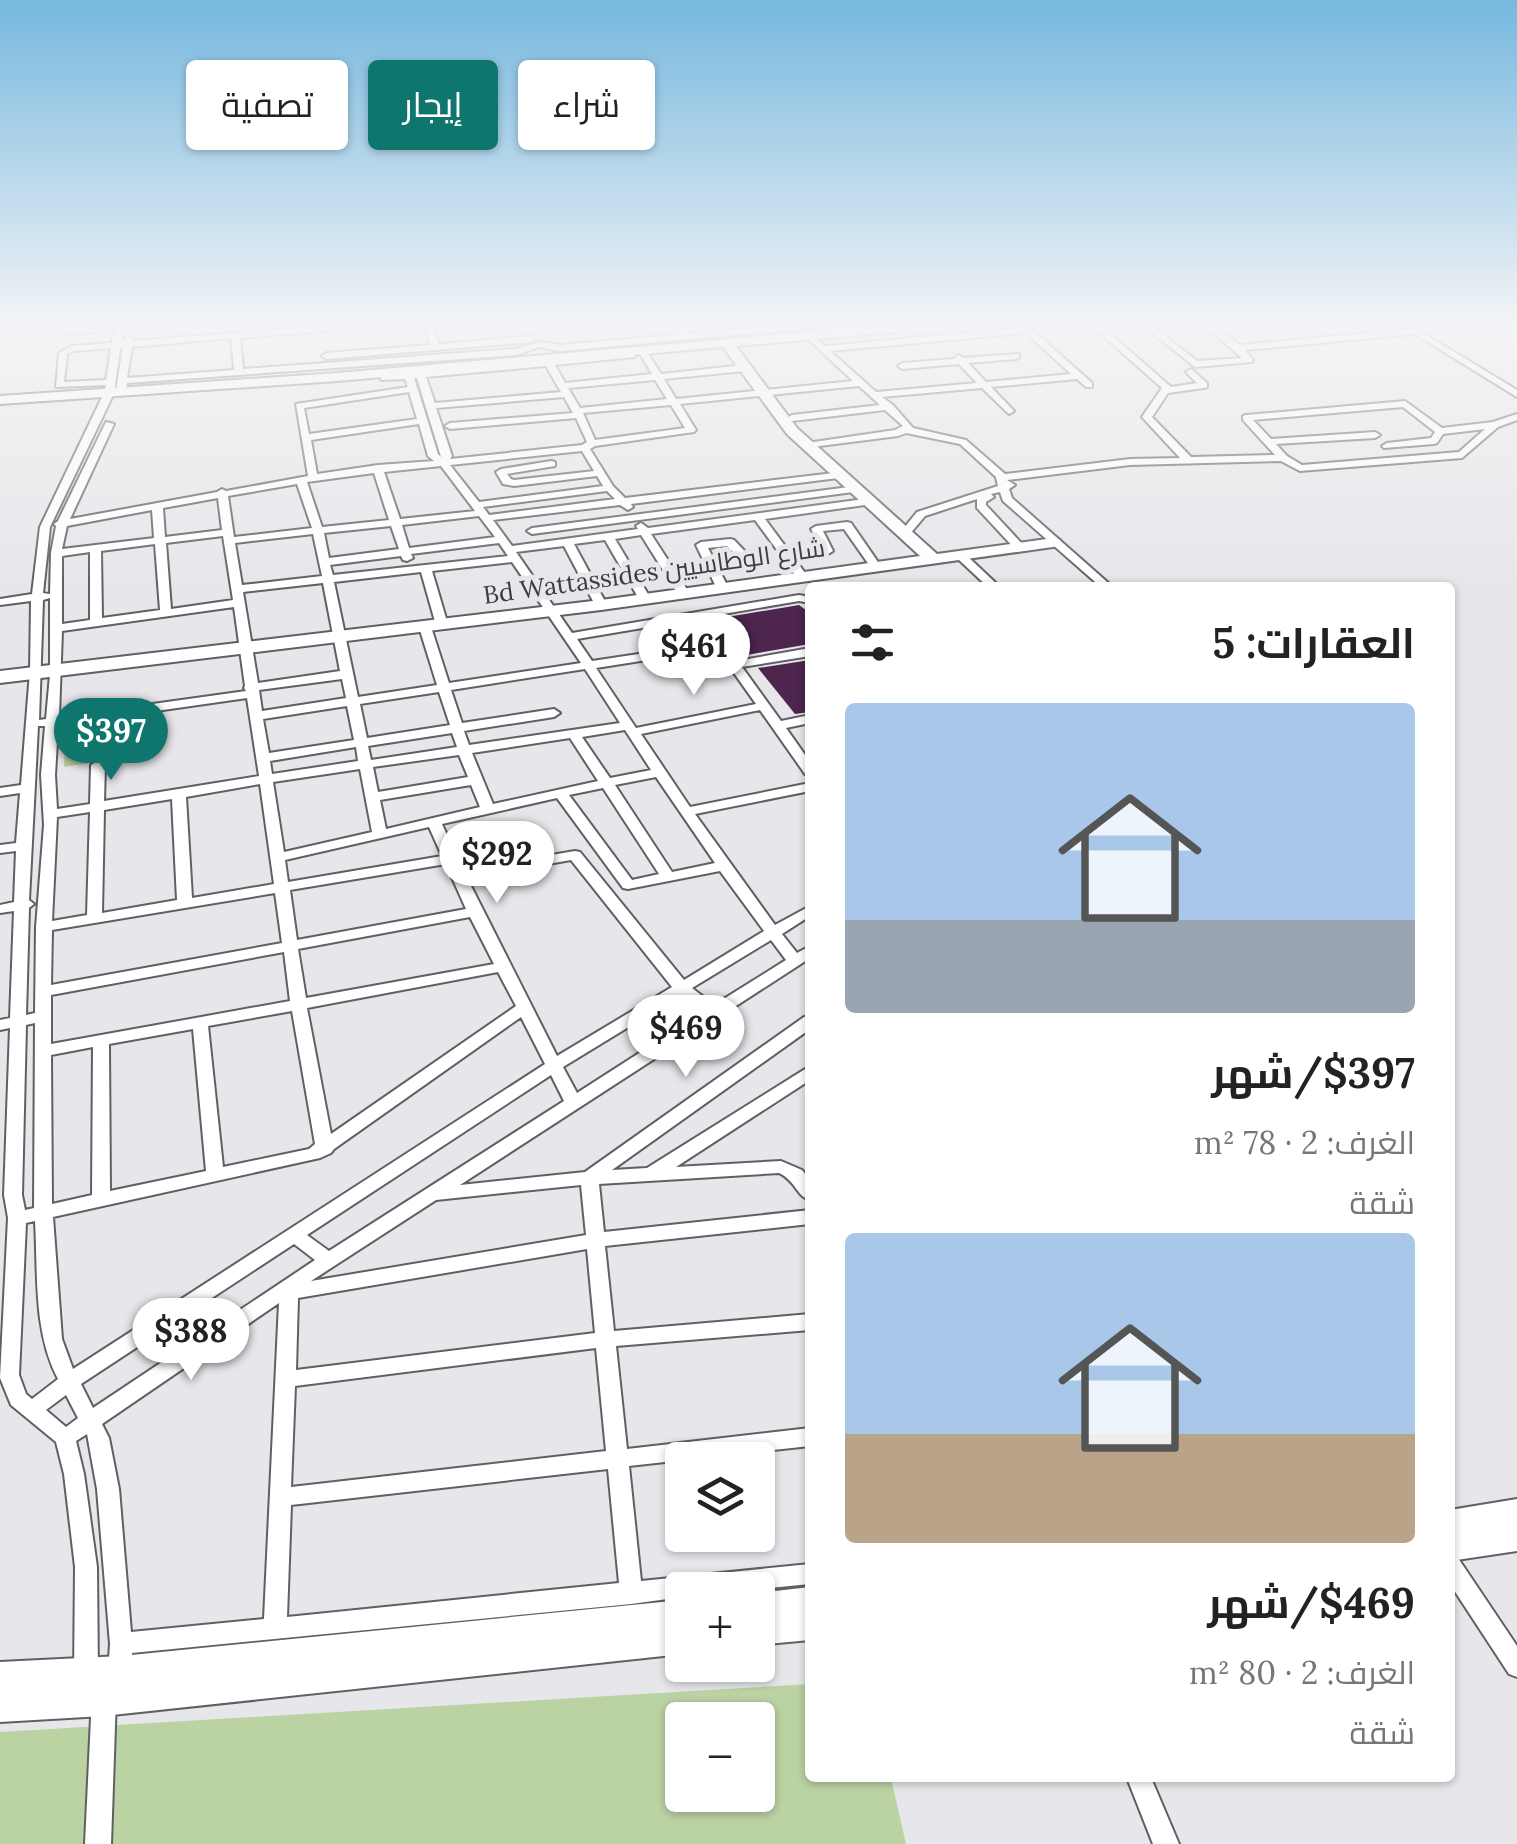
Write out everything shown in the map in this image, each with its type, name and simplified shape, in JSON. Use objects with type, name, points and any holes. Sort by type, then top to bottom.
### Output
[{"type":"street","points":[[98,1844],[107,1672],[108,1489],[93,1420],[52,1339],[42,1112],[52,722],[36,597],[45,527],[103,411]]},
{"type":"street","points":[[300,411],[306,438],[307,478],[326,580],[380,835]]},
{"type":"street","points":[[65,1438],[328,1260],[802,956],[772,932],[723,866],[482,512],[433,454],[421,411]]},
{"type":"street","points":[[433,411],[447,456],[443,462]]},
{"type":"street","points":[[450,426],[593,411]]},
{"type":"street","points":[[45,527],[307,478],[689,432],[692,428],[682,411]]},
{"type":"street","points":[[782,411],[811,447],[933,559]]},
{"type":"street","points":[[785,411],[811,447]]},
{"type":"street","points":[[792,418],[860,411]]},
{"type":"street","points":[[893,411],[908,424],[907,430]]},
{"type":"street","points":[[1152,411],[1147,417],[1189,460]]},
{"type":"street","points":[[1323,411],[1246,418],[1284,458],[1300,468],[1467,453],[1495,425]]},
{"type":"street","points":[[1348,411],[1402,460]]},
{"type":"street","points":[[1415,411],[1440,431],[1495,425],[1517,416]]},
{"type":"street","points":[[578,413],[599,473],[636,518],[684,594]]},
{"type":"street","points":[[306,438],[423,421]]},
{"type":"street","points":[[107,1672],[87,1598],[74,1474],[65,1438],[18,1398],[8,1375],[17,1218],[7,1119],[8,1024],[22,905],[26,788],[32,725],[56,628],[56,554],[62,524],[109,424]]},
{"type":"street","points":[[811,447],[907,430],[962,441],[1054,543],[1102,582]]},
{"type":"street","points":[[1386,446],[1434,441],[1440,431]]},
{"type":"street","points":[[1267,442],[1374,434]]},
{"type":"street","points":[[905,533],[921,514],[1041,472],[1189,460],[1284,458]]},
{"type":"street","points":[[77,460],[92,460]]},
{"type":"street","points":[[551,464],[502,472],[507,482],[514,483],[599,473]]},
{"type":"street","points":[[378,468],[406,552],[419,570],[443,687],[487,807]]},
{"type":"street","points":[[482,512],[625,503],[842,474]]},
{"type":"street","points":[[56,554],[160,540],[396,523],[482,512],[609,488]]},
{"type":"street","points":[[1004,488],[980,504],[1020,548]]},
{"type":"street","points":[[532,531],[857,489]]},
{"type":"street","points":[[222,492],[249,647],[250,692],[279,857],[299,1005],[325,1149]]},
{"type":"street","points":[[237,589],[419,570],[507,550],[872,501]]},
{"type":"street","points":[[157,505],[166,613]]},
{"type":"street","points":[[758,516],[802,577]]},
{"type":"street","points":[[436,518],[446,547]]},
{"type":"street","points":[[828,550],[816,529],[847,525],[876,566]]},
{"type":"street","points":[[356,527],[359,558]]},
{"type":"street","points":[[608,536],[644,600]]},
{"type":"street","points":[[567,542],[602,605]]},
{"type":"street","points":[[723,589],[700,545],[730,542],[750,563]]},
{"type":"street","name":"Bd Wattassides شارع الوطاسيين","points":[[0,680],[644,600],[1054,543]]},
{"type":"street","points":[[324,562],[446,547],[507,550]]},
{"type":"street","points":[[96,548],[96,622]]},
{"type":"street","points":[[961,556],[989,582]]},
{"type":"street","points":[[0,602],[54,595]]},
{"type":"street","points":[[569,636],[805,601]]},
{"type":"street","points":[[56,628],[240,604]]},
{"type":"street","points":[[698,614],[805,764]]},
{"type":"street","points":[[255,716],[721,645]]},
{"type":"street","points":[[734,664],[805,653]]},
{"type":"street","points":[[32,725],[348,674]]},
{"type":"street","points":[[49,814],[764,706]]},
{"type":"street","points":[[262,758],[554,713]]},
{"type":"street","points":[[777,726],[805,720]]},
{"type":"street","points":[[574,734],[668,877]]},
{"type":"street","points":[[94,919],[98,765]]},
{"type":"street","points":[[279,857],[434,823],[487,807],[660,772]]},
{"type":"street","points":[[372,797],[476,780]]},
{"type":"street","points":[[688,810],[805,787]]},
{"type":"street","points":[[0,792],[26,788]]},
{"type":"street","points":[[560,792],[628,885],[723,866]]},
{"type":"street","points":[[178,794],[185,905]]},
{"type":"street","points":[[434,823],[474,912],[574,1104]]},
{"type":"street","points":[[0,850],[24,846]]},
{"type":"street","points":[[460,875],[575,854],[682,988],[714,1013]]},
{"type":"street","points":[[44,927],[450,859]]},
{"type":"street","points":[[0,908],[46,900]]},
{"type":"street","points":[[44,990],[474,912]]},
{"type":"street","points":[[32,1410],[70,1381],[554,1066],[805,913]]},
{"type":"street","points":[[44,1051],[502,967]]},
{"type":"street","points":[[17,1218],[305,1157],[325,1149],[524,1008]]},
{"type":"street","points":[[8,1024],[45,1016]]},
{"type":"street","points":[[200,1023],[215,1176]]},
{"type":"street","points":[[589,1178],[805,1025]]},
{"type":"street","points":[[101,1041],[101,1198]]},
{"type":"street","points":[[650,1175],[805,1075]]},
{"type":"street","points":[[7,1119],[42,1112]]},
{"type":"street","points":[[430,1194],[589,1178],[782,1168],[796,1174],[805,1187]]},
{"type":"street","points":[[589,1178],[631,1594]]},
{"type":"street","points":[[289,1289],[597,1240],[805,1219]]},
{"type":"street","points":[[294,1235],[328,1260]]},
{"type":"street","points":[[274,1630],[289,1289]]},
{"type":"street","points":[[285,1379],[606,1339],[805,1322]]},
{"type":"street","points":[[280,1498],[805,1439]]},
{"type":"street","points":[[1455,1523],[1517,1513]]},
{"type":"street","points":[[1455,1546],[1517,1537]]},
{"type":"street","points":[[1455,1573],[1517,1666]]},
{"type":"street","points":[[0,1705],[107,1672],[274,1630],[805,1575]]},
{"type":"street","points":[[775,1606],[805,1603]]},
{"type":"street","points":[[107,1672],[665,1617]]},
{"type":"street","points":[[775,1628],[805,1625]]},
{"type":"street","points":[[0,1678],[665,1639]]},
{"type":"street","points":[[1141,1782],[1166,1844]]},
{"type":"green space","points":[[109,720],[107,760],[64,767],[66,725]]},
{"type":"green space","points":[[805,1684],[805,1782],[892,1782],[906,1844],[0,1844],[0,1732]]},
{"type":"building","points":[[799,605],[805,609],[805,645],[746,655],[721,618]]},
{"type":"building","points":[[805,661],[805,713],[795,714],[758,668]]}]
